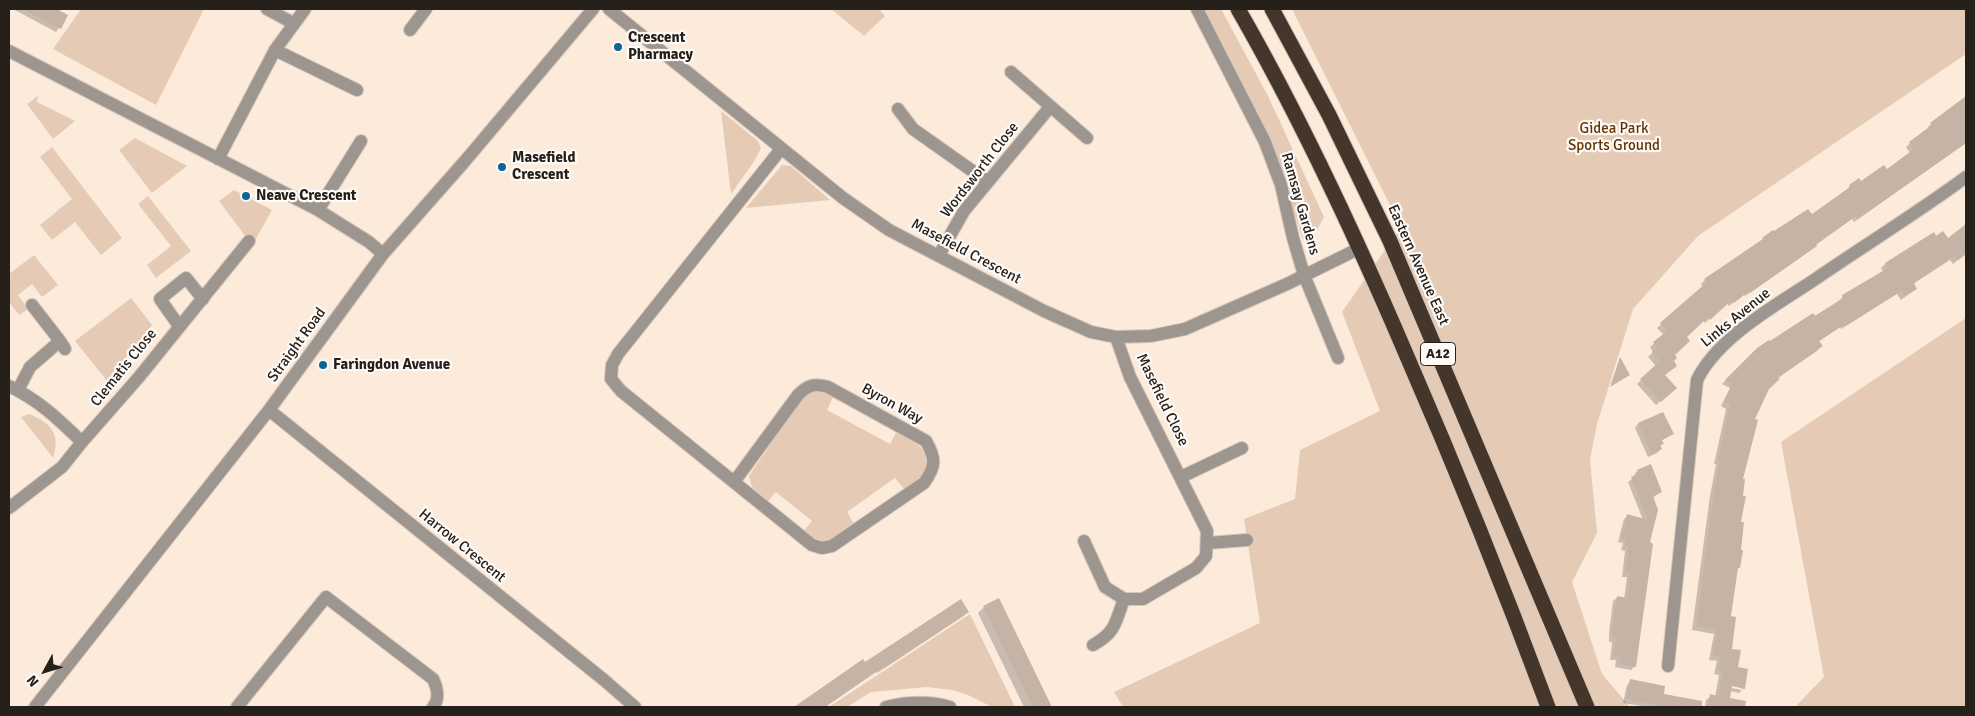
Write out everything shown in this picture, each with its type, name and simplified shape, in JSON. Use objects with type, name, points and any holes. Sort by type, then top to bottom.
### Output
[{"type":"highway","name":"A12","points":[[1239,9],[1360,248],[1466,492],[1548,707]]},
{"type":"highway","name":"Eastern Avenue East","points":[[1272,9],[1329,115],[1390,241],[1588,707]]},
{"type":"street","points":[[266,9],[293,23]]},
{"type":"street","points":[[218,159],[275,50],[305,9]]},
{"type":"street","points":[[410,30],[426,9]]},
{"type":"street","name":"Straight Road","points":[[35,707],[269,410],[384,254],[593,9]]},
{"type":"street","name":"Masefield Crescent","points":[[609,9],[780,149],[854,207],[888,230],[940,255],[1065,321],[1091,332],[1116,337],[1151,336],[1185,329],[1242,305],[1360,248]]},
{"type":"street","name":"Ramsay Gardens","points":[[1197,9],[1265,142],[1281,185],[1292,238],[1304,275],[1338,358]]},
{"type":"street","points":[[275,50],[357,90]]},
{"type":"street","points":[[9,51],[318,210],[369,242],[384,254]]},
{"type":"street","points":[[1011,72],[1088,138]]},
{"type":"street","name":"Wordsworth Close","points":[[940,255],[964,211],[1050,107]]},
{"type":"street","points":[[898,109],[913,129],[988,182]]},
{"type":"street","points":[[318,210],[361,141]]},
{"type":"street","name":"Byron Way","points":[[734,482],[798,395],[806,386],[817,384],[828,387],[926,441],[934,456],[932,472],[924,483],[832,546],[822,548],[812,545],[615,386],[611,379],[612,365],[618,354],[780,149]]},
{"type":"street","name":"Links Avenue","points":[[1668,666],[1698,380],[1704,366],[1717,352],[1757,318],[1966,177]]},
{"type":"street","name":"Clematis Close","points":[[9,508],[62,468],[249,241]]},
{"type":"street","points":[[179,326],[160,299],[186,278],[202,299]]},
{"type":"street","points":[[32,305],[63,345],[30,367],[13,388],[35,399],[48,409],[82,442]]},
{"type":"street","name":"Masefield Close","points":[[1116,337],[1130,377],[1207,531],[1208,543]]},
{"type":"street","name":"Harrow Crescent","points":[[269,410],[635,707]]},
{"type":"street","points":[[1181,477],[1242,448]]},
{"type":"street","points":[[1084,541],[1106,587],[1124,599],[1143,600],[1196,568],[1206,556],[1208,543],[1247,540]]},
{"type":"street","points":[[237,707],[326,597],[433,679],[438,688],[435,705]]},
{"type":"street","points":[[1093,645],[1105,638],[1113,630],[1124,599]]},
{"type":"street","points":[[886,707],[908,703],[927,703],[950,707]]},
{"type":"green space","points":[[81,9],[204,9],[156,105],[53,49]]},
{"type":"green space","points":[[831,9],[879,9],[885,16],[864,36]]},
{"type":"green space","points":[[1203,9],[1221,9],[1268,96],[1324,217],[1317,230],[1303,240],[1276,155],[1227,52]]},
{"type":"green space","name":"Gidea Park Sports Ground","points":[[1292,9],[1966,9],[1966,54],[1698,236],[1633,309],[1597,424],[1590,459],[1597,533],[1572,582],[1602,674],[1630,707],[1123,707],[1114,692],[1260,623],[1244,519],[1295,499],[1300,450],[1380,411],[1342,312],[1401,227]]},
{"type":"green space","points":[[38,96],[37,102],[75,121],[53,139],[27,104]]},
{"type":"green space","points":[[721,111],[758,141],[761,148],[755,160],[731,194]]},
{"type":"green space","points":[[135,138],[187,166],[152,193],[119,150]]},
{"type":"green space","points":[[52,147],[122,238],[101,255],[75,222],[52,240],[40,225],[72,199],[40,157]]},
{"type":"green space","points":[[782,165],[791,166],[830,200],[746,208]]},
{"type":"green space","points":[[234,190],[272,210],[254,242],[249,241],[219,201]]},
{"type":"green space","points":[[148,196],[191,251],[156,278],[147,265],[171,246],[138,204]]},
{"type":"green space","points":[[34,255],[58,285],[42,297],[32,284],[18,295],[28,309],[19,315],[9,302],[9,274]]},
{"type":"green space","points":[[131,298],[152,325],[107,381],[75,341]]},
{"type":"green space","points":[[1966,318],[1966,707],[1795,707],[1824,677],[1781,442]]},
{"type":"green space","points":[[819,390],[833,397],[827,410],[890,444],[897,431],[918,445],[924,451],[927,458],[927,465],[923,472],[905,490],[895,478],[847,512],[854,524],[835,538],[824,541],[803,532],[812,521],[776,492],[767,502],[760,496],[753,488],[749,476],[799,402],[808,393]]},
{"type":"green space","points":[[29,414],[43,421],[52,430],[56,442],[53,458],[21,417]]},
{"type":"green space","points":[[970,614],[1015,707],[992,707],[953,690],[926,687],[871,692],[847,707],[829,707]]},
{"type":"building","points":[[22,9],[57,9],[68,15],[61,29]]},
{"type":"building","points":[[1966,96],[1966,143],[1858,219],[1856,216],[1750,293],[1749,291],[1734,303],[1732,300],[1710,320],[1708,317],[1687,337],[1690,341],[1675,355],[1677,358],[1674,361],[1677,366],[1665,375],[1677,388],[1661,402],[1640,379],[1660,361],[1652,352],[1657,347],[1653,342],[1667,331],[1660,323],[1707,282],[1704,279],[1763,239],[1773,230],[1808,209],[1812,214],[1850,187],[1849,185],[1859,178],[1861,181],[1884,165],[1887,169],[1914,149],[1909,142],[1932,125],[1930,123]]},
{"type":"building","points":[[1966,224],[1966,254],[1958,260],[1955,256],[1914,283],[1917,289],[1905,296],[1902,290],[1819,341],[1823,346],[1778,378],[1780,379],[1769,389],[1755,419],[1758,420],[1743,479],[1745,479],[1743,496],[1746,496],[1741,522],[1744,522],[1741,550],[1743,550],[1740,568],[1738,568],[1731,616],[1736,617],[1732,649],[1741,650],[1738,667],[1748,669],[1745,689],[1732,686],[1730,698],[1746,701],[1745,707],[1708,707],[1710,694],[1718,696],[1723,671],[1718,670],[1720,657],[1713,656],[1717,630],[1696,626],[1714,491],[1720,460],[1718,460],[1730,404],[1724,401],[1733,383],[1725,380],[1757,348],[1813,313],[1815,316],[1843,298],[1842,295],[1888,268],[1885,263],[1934,232],[1936,236],[1943,231],[1948,238]]},
{"type":"building","points":[[1620,357],[1630,375],[1610,387]]},
{"type":"building","points":[[1663,412],[1674,434],[1662,440],[1664,444],[1660,445],[1662,449],[1652,454],[1638,423]]},
{"type":"building","points":[[1651,464],[1662,492],[1653,496],[1658,510],[1650,542],[1653,544],[1636,667],[1619,664],[1620,657],[1613,656],[1616,639],[1612,638],[1612,628],[1617,596],[1627,598],[1630,574],[1625,573],[1628,547],[1624,546],[1626,540],[1621,539],[1627,514],[1648,520],[1631,477],[1638,474],[1637,470]]},
{"type":"building","points":[[999,598],[1052,707],[1033,707],[983,606]]},
{"type":"building","points":[[961,599],[969,612],[825,707],[794,707],[863,659],[865,662]]},
{"type":"building","points":[[1630,679],[1665,686],[1664,694],[1702,701],[1702,707],[1668,707],[1626,699]]},
{"type":"place","name":"Crescent Pharmacy","points":[[618,47]]},
{"type":"place","name":"Masefield Crescent","points":[[502,167]]},
{"type":"place","name":"Neave Crescent","points":[[246,196]]},
{"type":"place","name":"Faringdon Avenue","points":[[323,365]]}]
